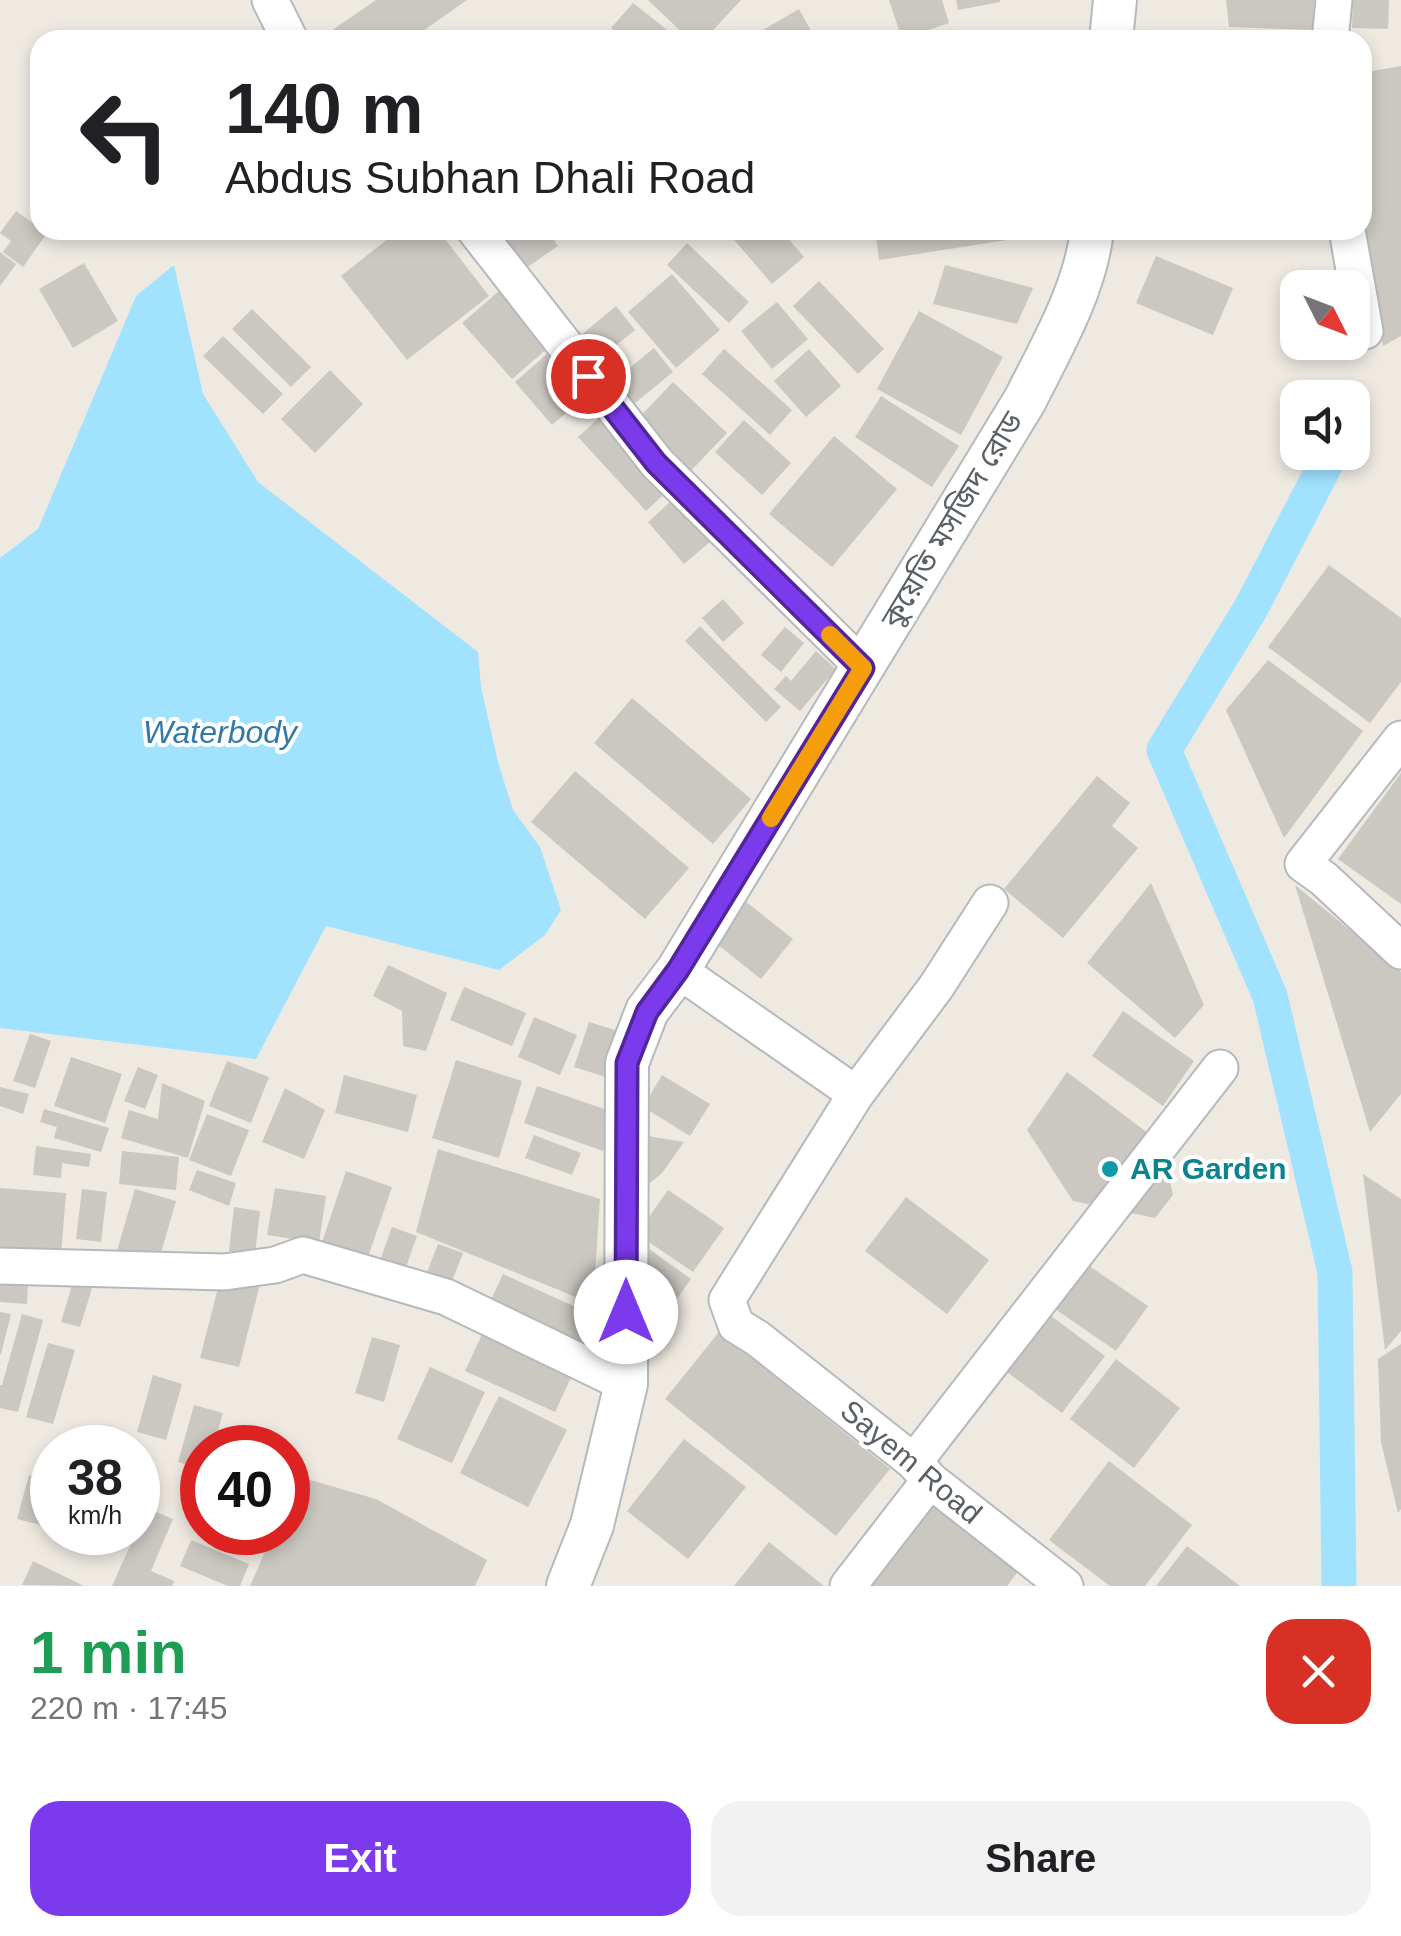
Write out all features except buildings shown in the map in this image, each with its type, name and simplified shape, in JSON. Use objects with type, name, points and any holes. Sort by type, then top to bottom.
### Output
[{"type":"street","points":[[270,0],[285,30]]},
{"type":"street","points":[[1112,30],[1114,0]]},
{"type":"street","points":[[1331,30],[1334,0]]},
{"type":"street","points":[[483,240],[656,463],[863,668]]},
{"type":"street","name":"কুয়েতি মসজিদ রোড","points":[[568,1586],[592,1525],[626,1384],[627,1063],[647,1012],[678,970],[1025,400],[1066,318],[1091,240]]},
{"type":"street","points":[[1348,240],[1354,270]]},
{"type":"street","points":[[1401,739],[1302,864],[1324,879],[1401,951]]},
{"type":"street","points":[[678,970],[856,1094],[936,987],[990,903]]},
{"type":"street","points":[[848,1586],[922,1471],[1220,1068]]},
{"type":"street","name":"Sayem Road","points":[[856,1094],[726,1300],[736,1325],[1065,1586]]},
{"type":"street","points":[[0,1266],[224,1272],[275,1265],[303,1255],[446,1297],[626,1384]]},
{"type":"water","name":"Waterbody","points":[[174,265],[203,394],[258,482],[478,652],[481,687],[513,810],[540,847],[561,910],[545,935],[499,970],[326,926],[256,1059],[0,1028],[0,558],[38,529],[136,296]]},
{"type":"waterway","points":[[1323,470],[1251,608],[1164,750],[1270,996],[1335,1272],[1339,1586]]},
{"type":"slow traffic","points":[[771,818],[863,668],[830,635]]},
{"type":"place","name":"AR Garden","points":[[1110,1169]]},
{"type":"route","points":[[588,376],[656,463],[863,668],[678,970],[647,1012],[627,1063],[626,1312]]}]
